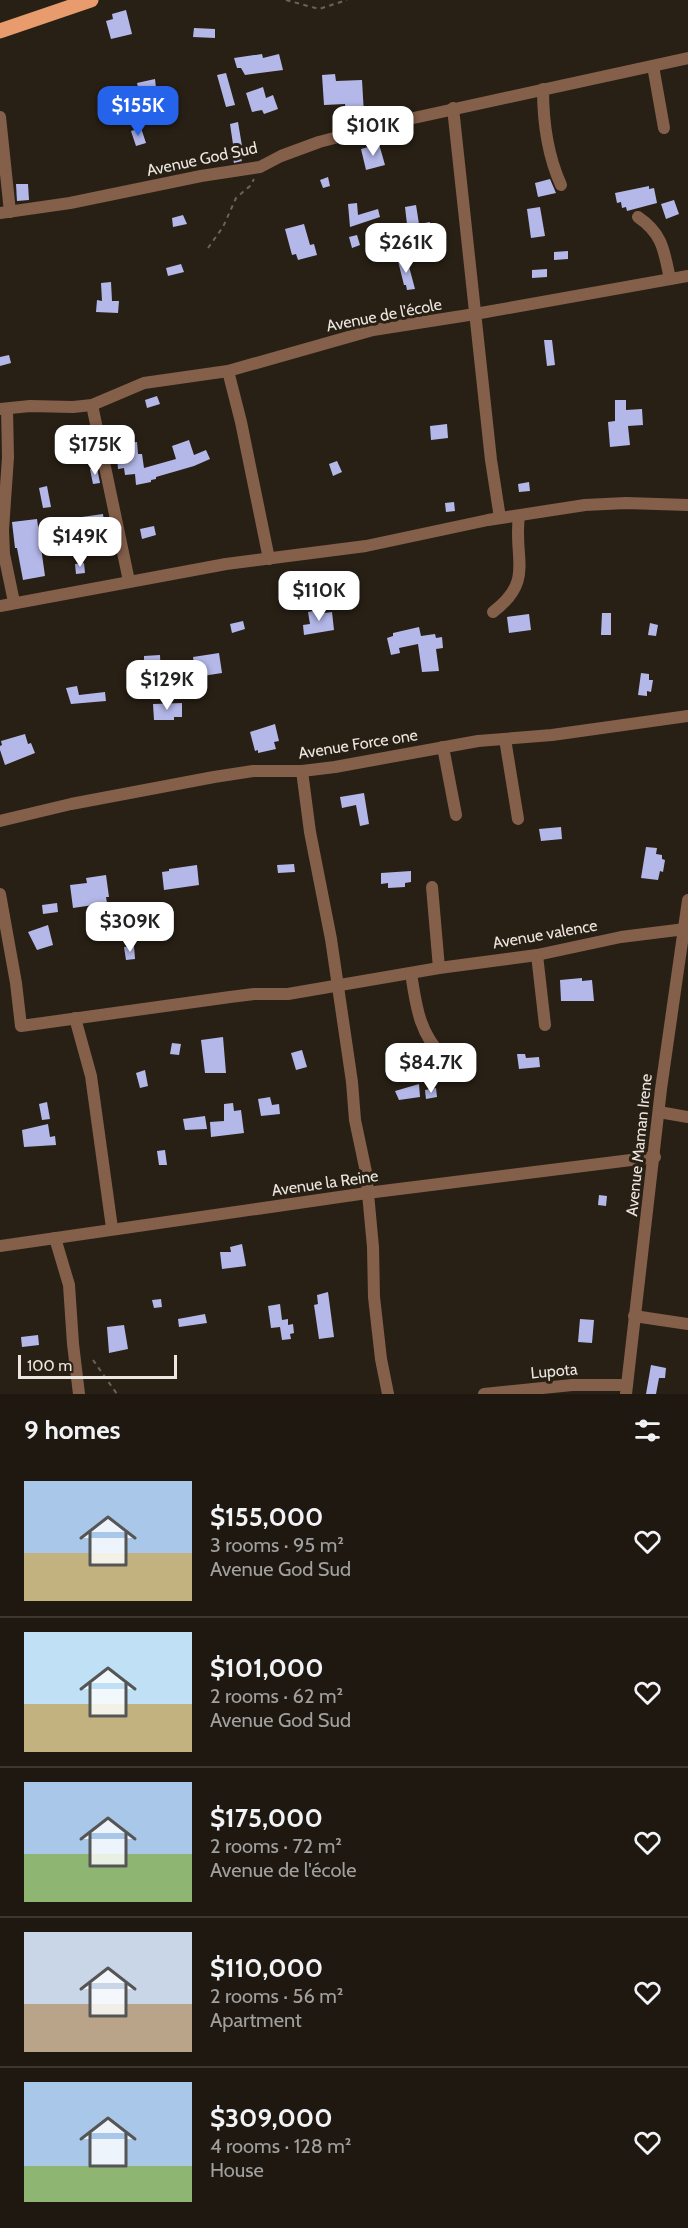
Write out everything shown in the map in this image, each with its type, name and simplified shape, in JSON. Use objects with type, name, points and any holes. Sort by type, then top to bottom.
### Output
[{"type":"main road","points":[[0,31],[91,0]]},
{"type":"street","name":"Avenue God Sud","points":[[5,213],[260,167],[281,156],[319,142],[453,108],[688,58]]},
{"type":"street","points":[[653,66],[664,128]]},
{"type":"street","points":[[543,89],[544,129],[547,145],[561,185]]},
{"type":"street","points":[[453,108],[491,460],[500,518]]},
{"type":"street","points":[[0,117],[5,213]]},
{"type":"street","points":[[638,217],[657,233],[670,279]]},
{"type":"street","name":"Avenue de l'école","points":[[3,409],[92,405],[144,383],[228,371],[373,330],[688,276]]},
{"type":"street","points":[[228,371],[241,422],[268,559]]},
{"type":"street","points":[[92,405],[129,581]]},
{"type":"street","points":[[3,409],[8,457],[3,530],[4,554],[14,602]]},
{"type":"street","points":[[0,606],[129,581],[366,546],[500,518],[585,505],[626,502],[688,505]]},
{"type":"street","points":[[493,612],[510,595],[520,577],[516,534],[519,516]]},
{"type":"street","name":"Avenue Force one","points":[[0,821],[71,804],[253,771],[302,771],[391,758],[443,747],[688,716]]},
{"type":"street","points":[[505,739],[518,819]]},
{"type":"street","points":[[443,747],[456,814]]},
{"type":"street","points":[[302,771],[310,832],[338,985],[355,1120],[366,1172],[366,1193],[373,1247],[374,1298],[381,1359],[388,1394]]},
{"type":"street","points":[[432,887],[440,968]]},
{"type":"street","name":"Avenue valence","points":[[0,894],[16,983],[21,1026],[254,994],[288,994],[440,968],[537,955],[621,937],[685,929]]},
{"type":"street","name":"Avenue Maman Irene","points":[[626,1390],[659,1112],[688,900]]},
{"type":"street","points":[[537,955],[544,1025]]},
{"type":"street","points":[[411,973],[422,1027],[432,1045],[444,1058]]},
{"type":"street","points":[[75,1018],[91,1076],[112,1228]]},
{"type":"street","points":[[659,1112],[688,1117]]},
{"type":"street","name":"Avenue la Reine","points":[[0,1245],[56,1239],[112,1228],[366,1193],[655,1157]]},
{"type":"street","points":[[56,1239],[69,1286],[79,1394]]},
{"type":"street","points":[[634,1316],[688,1324]]},
{"type":"street","points":[[670,1322],[688,1333]]},
{"type":"street","name":"Lupota","points":[[484,1394],[572,1385],[626,1390]]},
{"type":"path","points":[[286,0],[319,9],[346,0]]},
{"type":"path","points":[[208,248],[223,226],[236,198],[250,186],[260,167]]},
{"type":"path","points":[[93,1360],[117,1394]]},
{"type":"building","points":[[126,10],[132,34],[111,39],[106,21],[113,19],[112,14]]},
{"type":"building","points":[[194,28],[215,29],[215,38],[193,37]]},
{"type":"building","points":[[262,54],[263,58],[279,54],[283,70],[245,75],[241,68],[237,68],[234,58]]},
{"type":"building","points":[[226,73],[235,105],[226,107],[217,75]]},
{"type":"building","points":[[335,74],[336,81],[362,80],[364,114],[346,115],[345,104],[324,105],[322,75]]},
{"type":"building","points":[[155,79],[156,88],[139,92],[137,83]]},
{"type":"building","points":[[263,87],[266,98],[273,95],[278,109],[264,114],[262,110],[252,112],[246,93]]},
{"type":"building","points":[[238,122],[244,158],[234,163],[233,159],[217,161],[234,151],[230,124]]},
{"type":"building","points":[[141,128],[146,143],[136,146],[131,131]]},
{"type":"building","points":[[379,144],[385,165],[366,170],[361,149]]},
{"type":"building","points":[[328,177],[330,186],[323,188],[320,180]]},
{"type":"building","points":[[550,179],[556,193],[538,197],[535,183]]},
{"type":"building","points":[[16,184],[28,184],[29,200],[17,201]]},
{"type":"building","points":[[649,186],[649,189],[654,188],[657,203],[627,211],[626,207],[622,208],[621,202],[617,203],[615,193]]},
{"type":"building","points":[[674,200],[679,214],[666,219],[661,204]]},
{"type":"building","points":[[357,203],[358,215],[378,209],[380,217],[350,227],[348,204]]},
{"type":"building","points":[[416,205],[419,224],[430,222],[432,247],[410,250],[405,207]]},
{"type":"building","points":[[540,207],[545,236],[531,238],[527,209]]},
{"type":"building","points":[[183,215],[187,224],[173,227],[172,218]]},
{"type":"building","points":[[304,224],[310,245],[314,244],[317,255],[298,260],[296,254],[292,255],[285,229]]},
{"type":"building","points":[[357,235],[360,245],[352,248],[349,237]]},
{"type":"building","points":[[568,251],[568,259],[554,260],[554,252]]},
{"type":"building","points":[[407,259],[415,289],[407,290],[404,285],[398,261]]},
{"type":"building","points":[[181,264],[184,272],[168,276],[166,268]]},
{"type":"building","points":[[547,269],[547,277],[532,278],[532,270]]},
{"type":"building","points":[[111,282],[112,301],[119,301],[118,313],[96,312],[97,300],[102,301],[101,283]]},
{"type":"building","points":[[544,340],[552,340],[555,365],[547,366]]},
{"type":"building","points":[[9,355],[11,363],[0,366],[0,357]]},
{"type":"building","points":[[157,396],[160,404],[147,408],[145,400]]},
{"type":"building","points":[[615,400],[626,400],[626,410],[642,409],[643,425],[628,426],[630,445],[610,447],[608,422],[615,421]]},
{"type":"building","points":[[447,424],[448,438],[431,440],[430,426]]},
{"type":"building","points":[[189,440],[194,455],[206,450],[210,459],[156,477],[151,482],[136,485],[135,474],[125,475],[124,468],[118,469],[117,456],[122,455],[121,444],[137,442],[138,454],[142,454],[144,468],[176,459],[172,446]]},
{"type":"building","points":[[337,461],[342,472],[333,476],[329,464]]},
{"type":"building","points":[[97,468],[100,483],[93,484],[90,469]]},
{"type":"building","points":[[529,482],[530,491],[519,492],[518,484]]},
{"type":"building","points":[[47,486],[51,507],[43,508],[39,488]]},
{"type":"building","points":[[454,502],[455,511],[446,512],[445,503]]},
{"type":"building","points":[[103,514],[105,530],[84,533],[82,517]]},
{"type":"building","points":[[37,519],[45,576],[23,580],[17,548],[15,548],[12,522]]},
{"type":"building","points":[[154,526],[156,535],[142,539],[140,529]]},
{"type":"building","points":[[84,563],[85,573],[76,574],[75,564]]},
{"type":"building","points":[[323,609],[324,613],[332,612],[334,630],[304,635],[303,625],[310,624],[308,612]]},
{"type":"building","points":[[602,613],[611,613],[611,635],[601,635]]},
{"type":"building","points":[[529,614],[531,630],[509,633],[507,617]]},
{"type":"building","points":[[243,621],[245,629],[232,633],[230,624]]},
{"type":"building","points":[[650,623],[658,625],[656,636],[648,635]]},
{"type":"building","points":[[419,627],[421,636],[435,634],[436,638],[442,637],[443,648],[436,649],[439,671],[422,672],[418,644],[399,648],[400,653],[391,655],[387,638],[393,636],[393,633]]},
{"type":"building","points":[[219,653],[222,673],[196,677],[193,657]]},
{"type":"building","points":[[160,655],[161,678],[152,678],[152,683],[134,684],[134,664],[144,664],[144,656]]},
{"type":"building","points":[[641,673],[649,674],[649,680],[653,680],[651,692],[647,691],[647,696],[638,695]]},
{"type":"building","points":[[77,686],[79,695],[105,692],[106,701],[71,704],[66,688]]},
{"type":"building","points":[[182,703],[182,717],[174,717],[174,720],[154,720],[153,704]]},
{"type":"building","points":[[275,724],[279,741],[274,742],[276,749],[258,753],[258,750],[255,751],[250,732]]},
{"type":"building","points":[[25,734],[28,744],[31,743],[35,753],[5,765],[0,750],[1,741]]},
{"type":"building","points":[[364,793],[369,824],[360,826],[356,805],[342,808],[340,797]]},
{"type":"building","points":[[561,827],[562,839],[541,841],[539,829]]},
{"type":"building","points":[[646,847],[657,848],[656,854],[662,855],[662,859],[665,860],[663,872],[660,871],[658,880],[641,878]]},
{"type":"building","points":[[294,864],[295,872],[278,873],[277,865]]},
{"type":"building","points":[[197,865],[199,885],[164,890],[162,872]]},
{"type":"building","points":[[411,871],[411,882],[405,883],[405,887],[388,888],[388,883],[381,884],[381,873]]},
{"type":"building","points":[[106,875],[109,897],[106,897],[107,903],[73,908],[70,885],[87,883],[86,878]]},
{"type":"building","points":[[57,903],[58,912],[43,914],[42,905]]},
{"type":"building","points":[[48,925],[53,945],[37,950],[28,932]]},
{"type":"building","points":[[134,946],[135,959],[126,960],[124,947]]},
{"type":"building","points":[[582,978],[582,981],[592,980],[594,1001],[561,1001],[560,980]]},
{"type":"building","points":[[223,1037],[226,1073],[205,1073],[201,1040]]},
{"type":"building","points":[[172,1043],[181,1044],[179,1055],[170,1054]]},
{"type":"building","points":[[302,1050],[307,1067],[296,1070],[291,1053]]},
{"type":"building","points":[[411,1050],[415,1062],[402,1066],[399,1054]]},
{"type":"building","points":[[517,1054],[525,1054],[526,1058],[539,1057],[540,1067],[519,1069]]},
{"type":"building","points":[[145,1070],[148,1086],[140,1088],[136,1073]]},
{"type":"building","points":[[419,1084],[420,1097],[399,1100],[395,1091]]},
{"type":"building","points":[[436,1088],[437,1097],[426,1099],[425,1090]]},
{"type":"building","points":[[270,1097],[272,1105],[279,1104],[280,1114],[261,1116],[258,1099]]},
{"type":"building","points":[[47,1102],[50,1119],[42,1120],[39,1104]]},
{"type":"building","points":[[233,1103],[234,1111],[241,1110],[244,1133],[211,1137],[210,1122],[224,1121],[224,1104]]},
{"type":"building","points":[[205,1116],[207,1129],[185,1130],[183,1119]]},
{"type":"building","points":[[48,1124],[50,1137],[55,1136],[56,1145],[24,1147],[22,1130]]},
{"type":"building","points":[[165,1150],[167,1165],[159,1165],[157,1151]]},
{"type":"building","points":[[599,1195],[607,1196],[606,1206],[598,1205]]},
{"type":"building","points":[[242,1244],[246,1266],[222,1269],[220,1252],[231,1252],[230,1247]]},
{"type":"building","points":[[328,1292],[334,1337],[319,1339],[314,1305],[318,1304],[317,1295]]},
{"type":"building","points":[[161,1299],[162,1307],[154,1308],[152,1300]]},
{"type":"building","points":[[280,1304],[282,1320],[288,1319],[288,1325],[293,1324],[294,1333],[290,1334],[291,1339],[282,1340],[280,1327],[271,1328],[268,1306]]},
{"type":"building","points":[[205,1314],[207,1323],[179,1327],[178,1319]]},
{"type":"building","points":[[580,1319],[594,1320],[592,1343],[578,1342]]},
{"type":"building","points":[[124,1325],[128,1349],[109,1353],[107,1327]]},
{"type":"building","points":[[38,1335],[39,1345],[22,1347],[21,1337]]},
{"type":"building","points":[[651,1365],[666,1368],[665,1378],[659,1378],[656,1394],[646,1394]]}]
